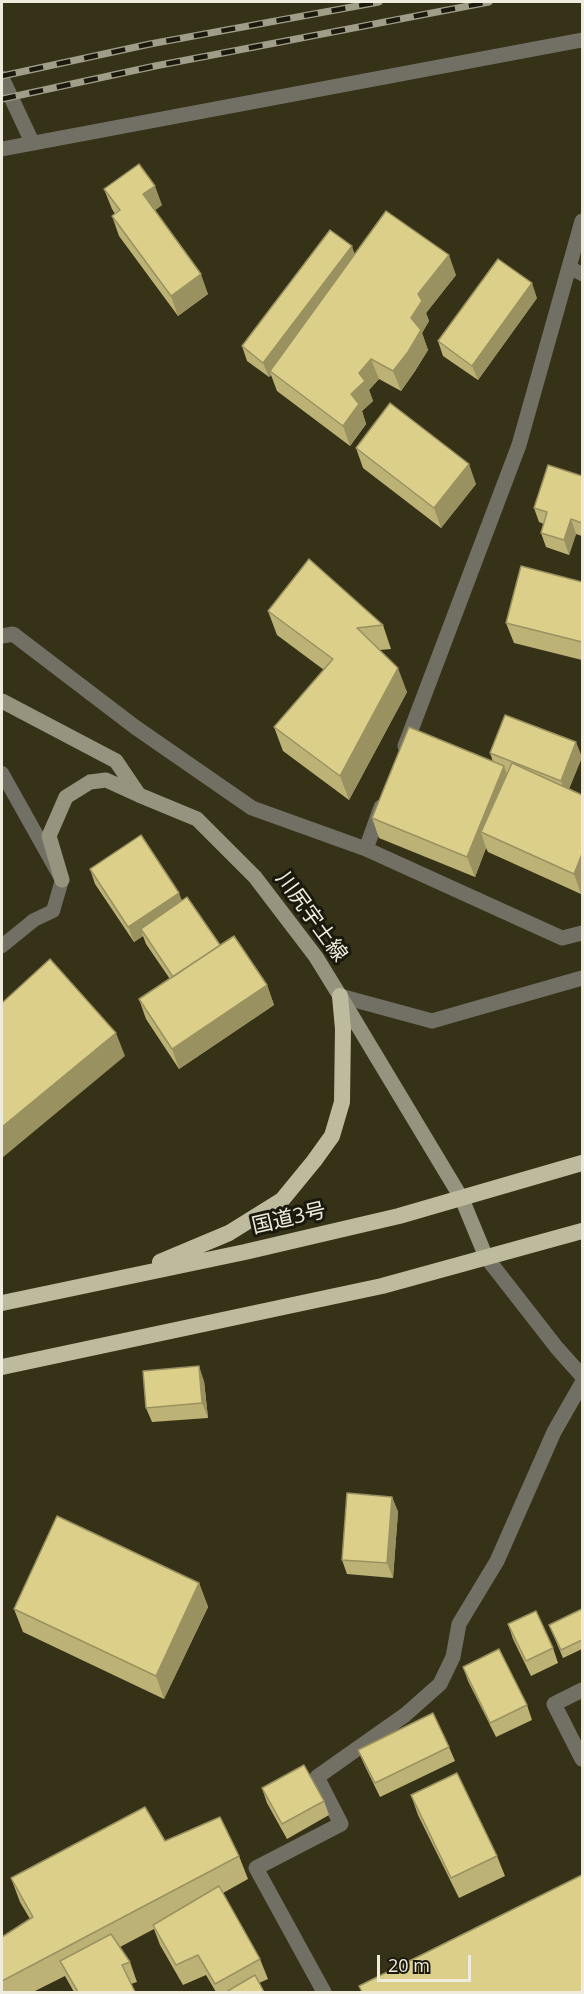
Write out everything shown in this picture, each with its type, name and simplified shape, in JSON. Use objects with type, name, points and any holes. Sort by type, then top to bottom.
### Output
[{"type":"highway","points":[[123,1277],[229,1233],[282,1200],[314,1161],[332,1136],[342,1102],[343,1029],[340,996]]},
{"type":"highway","name":"国道3号","points":[[2,1303],[245,1252],[462,1199],[582,1163]]},
{"type":"highway","points":[[2,1367],[382,1286],[582,1231]]},
{"type":"main road","points":[[2,701],[116,761],[139,795]]},
{"type":"main road","name":"川尻宇土線","points":[[62,880],[49,836],[66,796],[90,782],[106,780],[197,819],[255,877],[316,957],[462,1199],[486,1257]]},
{"type":"street","points":[[2,149],[582,40]]},
{"type":"street","points":[[2,78],[32,142]]},
{"type":"street","points":[[399,761],[519,445],[576,271],[582,220]]},
{"type":"street","points":[[2,636],[13,634],[135,727],[252,808],[366,849],[562,938],[582,933]]},
{"type":"street","points":[[366,849],[386,794]]},
{"type":"street","points":[[340,996],[432,1021],[582,978]]},
{"type":"street","points":[[486,1257],[582,1376]]},
{"type":"street","points":[[324,1992],[256,1868],[341,1824],[317,1777],[405,1715],[440,1684],[453,1657],[459,1624],[496,1561],[554,1432],[582,1383]]},
{"type":"street","points":[[582,1690],[554,1704],[582,1759]]},
{"type":"lane","points":[[2,773],[62,880],[53,911],[34,920],[2,946]]},
{"type":"building","points":[[139,164],[155,186],[143,194],[201,274],[171,296],[112,216],[120,210],[104,189]]},
{"type":"building","points":[[386,211],[449,255],[418,294],[422,301],[411,318],[421,330],[408,352],[393,371],[371,359],[359,373],[365,381],[351,394],[359,404],[343,426],[270,371]]},
{"type":"building","points":[[330,230],[352,246],[263,363],[242,346]]},
{"type":"building","points":[[498,259],[532,283],[472,366],[438,341]]},
{"type":"building","points":[[390,403],[469,464],[434,508],[356,448]]},
{"type":"building","points":[[548,465],[582,476],[582,523],[571,519],[564,540],[541,533],[547,512],[534,508]]},
{"type":"building","points":[[309,559],[383,625],[357,628],[398,668],[340,776],[274,727],[333,659],[268,611]]},
{"type":"building","points":[[521,566],[582,582],[582,642],[506,623]]},
{"type":"building","points":[[505,715],[576,742],[561,781],[490,753]]},
{"type":"building","points":[[409,727],[504,766],[467,857],[372,818]]},
{"type":"building","points":[[512,763],[582,795],[582,854],[574,874],[481,832]]},
{"type":"building","points":[[141,835],[179,893],[128,927],[90,869]]},
{"type":"building","points":[[187,897],[220,945],[173,977],[141,929]]},
{"type":"building","points":[[234,936],[267,985],[172,1049],[139,999]]},
{"type":"building","points":[[50,959],[116,1033],[2,1127],[2,1003]]},
{"type":"building","points":[[199,1366],[202,1403],[146,1408],[143,1371]]},
{"type":"building","points":[[347,1493],[392,1497],[387,1563],[342,1560]]},
{"type":"building","points":[[57,1516],[199,1583],[156,1676],[14,1609]]},
{"type":"building","points":[[582,1609],[582,1640],[561,1650],[549,1625]]},
{"type":"building","points":[[536,1611],[553,1648],[526,1661],[508,1624]]},
{"type":"building","points":[[499,1649],[527,1705],[490,1723],[463,1667]]},
{"type":"building","points":[[433,1713],[449,1747],[375,1783],[358,1750]]},
{"type":"building","points":[[304,1765],[324,1801],[282,1824],[262,1788]]},
{"type":"building","points":[[457,1773],[497,1856],[451,1878],[411,1795]]},
{"type":"building","points":[[145,1807],[165,1841],[220,1817],[239,1856],[2,1981],[2,1937],[33,1917],[11,1878]]},
{"type":"building","points":[[582,1875],[582,1992],[362,1992],[359,1986]]},
{"type":"building","points":[[219,1886],[260,1959],[215,1984],[198,1955],[176,1965],[153,1925]]},
{"type":"building","points":[[111,1934],[130,1962],[122,1965],[135,1992],[78,1992],[60,1961]]},
{"type":"building","points":[[255,1975],[264,1992],[226,1992]]},
{"type":"railway","points":[[2,76],[150,44],[379,2]]},
{"type":"railway","points":[[2,99],[155,66],[489,2]]}]
